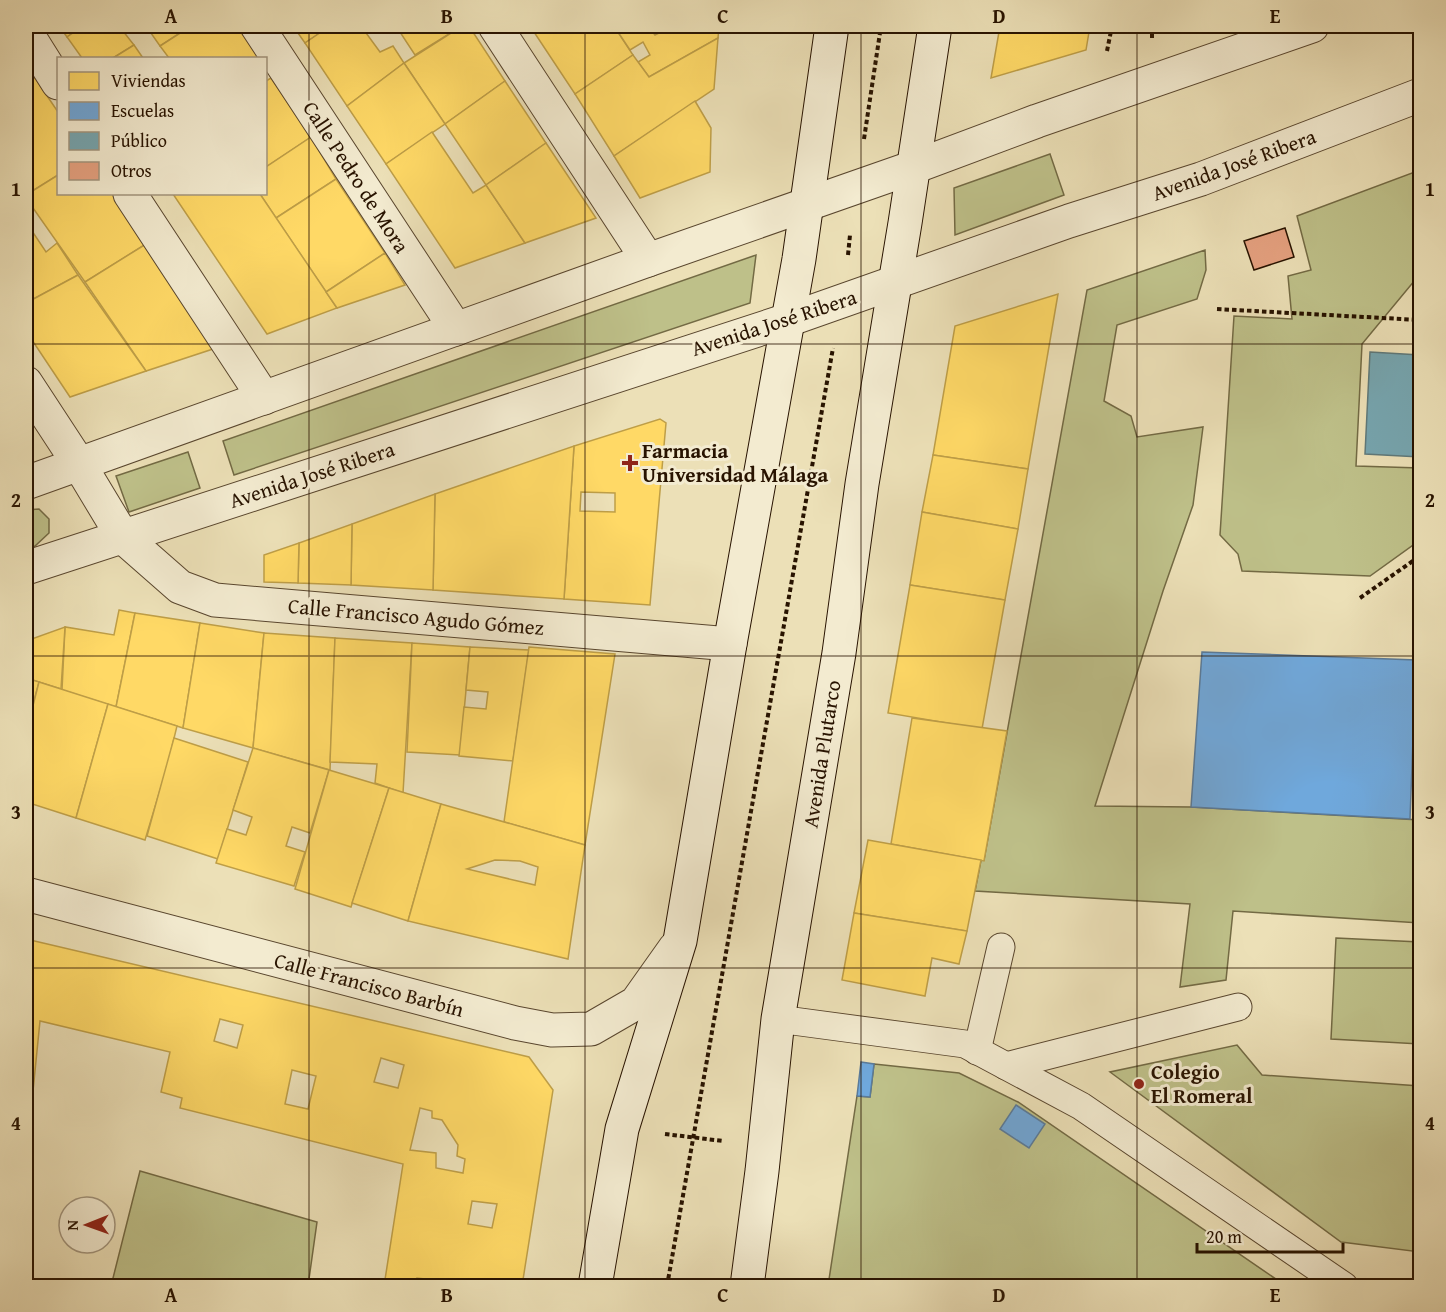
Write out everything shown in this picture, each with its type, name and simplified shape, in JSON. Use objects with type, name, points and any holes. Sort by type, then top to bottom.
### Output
[{"type":"street","name":"Calle Pedro de Mora","points":[[258,26],[456,329]]},
{"type":"street","points":[[496,26],[648,260]]},
{"type":"street","points":[[595,1287],[622,1130],[680,941],[799,259],[831,26]]},
{"type":"street","name":"Avenida Plutarco","points":[[747,1287],[765,1147],[778,1018],[839,653],[862,484],[935,26]]},
{"type":"street","points":[[26,483],[807,203],[914,167],[1027,124],[1312,26]]},
{"type":"street","points":[[26,32],[57,81]]},
{"type":"street","name":"Avenida José Ribera","points":[[26,568],[788,320],[1069,221],[1201,179],[1420,95]]},
{"type":"street","points":[[131,195],[264,398]]},
{"type":"street","points":[[26,383],[123,537]]},
{"type":"street","name":"Calle Francisco Agudo Gómez","points":[[123,537],[180,587],[215,600],[730,644]]},
{"type":"street","name":"Calle Francisco Barbín","points":[[26,894],[515,1023],[552,1030],[591,1029],[636,1003],[680,941]]},
{"type":"lane","points":[[971,1048],[1002,947]]},
{"type":"lane","points":[[1006,1066],[1238,1007]]},
{"type":"lane","points":[[778,1018],[971,1048],[1081,1106],[1344,1287]]},
{"type":"path","points":[[667,1287],[841,302],[881,26]]},
{"type":"path","points":[[1217,309],[1420,320]]},
{"type":"path","points":[[1360,598],[1420,556]]},
{"type":"path","points":[[622,1130],[765,1147]]},
{"type":"green space","points":[[1050,154],[1064,195],[955,235],[954,188]]},
{"type":"green space","points":[[1420,170],[1420,274],[1362,344],[1356,466],[1420,468],[1420,540],[1370,576],[1242,571],[1238,554],[1220,535],[1234,316],[1292,319],[1288,276],[1311,270],[1297,216]]},
{"type":"green space","points":[[1205,250],[1206,270],[1197,299],[1117,325],[1104,401],[1131,416],[1137,437],[1203,427],[1193,505],[1163,591],[1095,806],[1191,807],[1420,820],[1420,923],[1233,911],[1226,980],[1180,987],[1190,904],[975,891],[981,860],[984,860],[1087,290]]},
{"type":"green space","points":[[756,255],[750,303],[234,475],[223,441]]},
{"type":"green space","points":[[188,452],[200,488],[129,512],[116,476]]},
{"type":"green space","points":[[39,509],[49,519],[49,533],[35,546],[26,549],[26,510]]},
{"type":"green space","points":[[1336,938],[1420,942],[1420,1044],[1331,1039]]},
{"type":"green space","points":[[1237,1045],[1262,1075],[1420,1086],[1420,1252],[1341,1242],[1110,1072]]},
{"type":"green space","points":[[874,1064],[959,1073],[1018,1102],[1286,1286],[896,1286],[885,1283],[885,1286],[828,1286],[857,1096],[870,1097]]},
{"type":"green space","points":[[140,1171],[317,1222],[308,1286],[181,1286],[179,1282],[166,1280],[157,1283],[156,1286],[111,1286]]},
{"type":"building: Viviendas","points":[[59,26],[83,26],[67,37]]},
{"type":"building: Viviendas","points":[[83,26],[119,26],[134,45],[115,57],[81,57],[67,37]]},
{"type":"building: Viviendas","points":[[146,26],[191,26],[160,46]]},
{"type":"building: Viviendas","points":[[191,26],[237,26],[258,57],[168,57],[160,46]]},
{"type":"building: Viviendas","points":[[293,26],[330,26],[305,43]]},
{"type":"building: Viviendas","points":[[330,26],[361,26],[380,52],[393,46],[404,63],[347,106],[305,43]]},
{"type":"building: Viviendas","points":[[396,26],[462,26],[415,55]]},
{"type":"building: Viviendas","points":[[462,26],[469,26],[505,81],[445,124],[404,63]]},
{"type":"building: Viviendas","points":[[538,26],[614,26],[633,55],[575,94],[532,29]]},
{"type":"building: Viviendas","points":[[614,26],[648,26],[655,35],[673,26],[719,26],[718,38],[649,77],[638,62],[650,55],[643,42],[630,50]]},
{"type":"building: Viviendas","points":[[1000,26],[1090,26],[1086,50],[991,78]]},
{"type":"building: Viviendas","points":[[718,38],[714,89],[614,156],[575,94],[633,55],[649,77]]},
{"type":"building: Viviendas","points":[[134,45],[142,57],[115,57]]},
{"type":"building: Viviendas","points":[[26,63],[35,78],[26,84]]},
{"type":"building: Viviendas","points":[[404,63],[445,124],[386,164],[347,106]]},
{"type":"building: Viviendas","points":[[35,78],[57,111],[57,176],[26,195],[26,84]]},
{"type":"building: Viviendas","points":[[271,78],[311,137],[267,166],[267,80]]},
{"type":"building: Viviendas","points":[[505,81],[546,143],[486,185],[445,124]]},
{"type":"building: Viviendas","points":[[695,101],[711,128],[710,172],[640,198],[614,156]]},
{"type":"building: Viviendas","points":[[432,132],[473,193],[486,185],[525,243],[455,268],[386,164]]},
{"type":"building: Viviendas","points":[[311,137],[336,179],[276,218],[261,195],[267,195],[267,166]]},
{"type":"building: Viviendas","points":[[546,143],[596,218],[525,243],[486,185]]},
{"type":"building: Viviendas","points":[[57,176],[57,195],[113,195],[146,244],[85,282],[26,195]]},
{"type":"building: Viviendas","points":[[336,179],[385,253],[326,292],[276,218]]},
{"type":"building: Viviendas","points":[[174,195],[261,195],[337,308],[267,334]]},
{"type":"building: Viviendas","points":[[26,222],[46,252],[57,243],[78,275],[26,303]]},
{"type":"building: Viviendas","points":[[146,244],[216,348],[146,371],[85,282]]},
{"type":"building: Viviendas","points":[[385,253],[405,285],[337,308],[326,292]]},
{"type":"building: Viviendas","points":[[78,275],[146,371],[70,397],[26,331],[26,303]]},
{"type":"building: Viviendas","points":[[1058,294],[1028,469],[933,455],[955,326]]},
{"type":"building: Viviendas","points":[[660,419],[666,423],[650,605],[564,599],[574,446]],"holes":[[[581,492],[615,493],[615,512],[580,511]]]},
{"type":"building: Viviendas","points":[[574,446],[564,599],[433,590],[435,494]]},
{"type":"building: Viviendas","points":[[933,455],[1028,469],[1018,529],[922,512]]},
{"type":"building: Viviendas","points":[[435,494],[433,590],[351,585],[352,524]]},
{"type":"building: Viviendas","points":[[922,512],[1018,529],[1005,600],[910,585]]},
{"type":"building: Viviendas","points":[[352,524],[351,585],[298,583],[299,543]]},
{"type":"building: Viviendas","points":[[299,543],[298,583],[264,582],[264,555]]},
{"type":"building: Viviendas","points":[[910,585],[1005,600],[982,729],[888,713]]},
{"type":"building: Viviendas","points":[[119,610],[135,613],[116,707],[62,690],[65,627],[114,635]]},
{"type":"building: Viviendas","points":[[135,613],[200,623],[183,728],[116,707]]},
{"type":"building: Viviendas","points":[[200,623],[264,633],[253,748],[183,728]]},
{"type":"building: Viviendas","points":[[65,627],[61,689],[26,678],[26,641]]},
{"type":"building: Viviendas","points":[[264,633],[335,638],[330,770],[253,748]]},
{"type":"building: Viviendas","points":[[335,638],[412,643],[403,793],[375,783],[377,764],[330,762]]},
{"type":"building: Viviendas","points":[[412,643],[470,647],[460,755],[407,752]]},
{"type":"building: Viviendas","points":[[470,647],[529,650],[513,761],[459,756],[464,707],[486,709],[488,692],[466,690]]},
{"type":"building: Viviendas","points":[[529,647],[615,654],[585,845],[504,822]]},
{"type":"building: Viviendas","points":[[26,678],[39,682],[27,727],[26,727]]},
{"type":"building: Viviendas","points":[[39,682],[108,704],[76,818],[26,802],[26,733]]},
{"type":"building: Viviendas","points":[[108,704],[177,726],[145,840],[76,818]]},
{"type":"building: Viviendas","points":[[912,718],[1007,731],[984,861],[891,844]]},
{"type":"building: Viviendas","points":[[174,738],[248,762],[218,859],[147,836]]},
{"type":"building: Viviendas","points":[[253,748],[329,770],[310,833],[292,827],[286,846],[305,852],[294,886],[216,863],[227,829],[246,835],[252,817],[233,810]]},
{"type":"building: Viviendas","points":[[329,770],[389,788],[351,907],[295,889]]},
{"type":"building: Viviendas","points":[[389,788],[441,804],[408,921],[352,903]]},
{"type":"building: Viviendas","points":[[441,804],[585,845],[568,959],[408,921]],"holes":[[[495,860],[520,861],[538,867],[535,885],[467,869]]]},
{"type":"building: Viviendas","points":[[868,840],[981,860],[967,931],[854,913]]},
{"type":"building: Viviendas","points":[[854,913],[967,931],[959,964],[932,958],[925,996],[842,980]]},
{"type":"building: Viviendas","points":[[26,939],[529,1057],[553,1090],[522,1286],[451,1286],[452,1282],[417,1278],[417,1286],[384,1286],[403,1164],[180,1108],[182,1098],[161,1092],[170,1052],[40,1021],[26,1161]],"holes":[[[220,1019],[243,1025],[237,1048],[214,1041]],[[381,1058],[404,1065],[398,1088],[374,1082]],[[292,1070],[316,1076],[308,1109],[285,1104]],[[420,1108],[432,1111],[432,1118],[442,1120],[458,1145],[457,1156],[465,1159],[463,1173],[436,1168],[436,1153],[410,1150]],[[472,1201],[497,1204],[492,1228],[468,1224]]]},
{"type":"building: Escuelas","points":[[1202,652],[1416,660],[1410,819],[1191,807]]},
{"type":"building: Escuelas","points":[[861,1062],[874,1064],[870,1097],[857,1096]]},
{"type":"building: Escuelas","points":[[1016,1105],[1045,1124],[1029,1148],[1000,1129]]},
{"type":"building: Público","points":[[1370,352],[1420,355],[1420,457],[1365,454]]},
{"type":"building: Otros","points":[[1285,228],[1294,257],[1254,270],[1244,241]]},
{"type":"place","name":"Farmacia Universidad Málaga","points":[[630,463]]},
{"type":"place","name":"Colegio El Romeral","points":[[1139,1084]]}]
